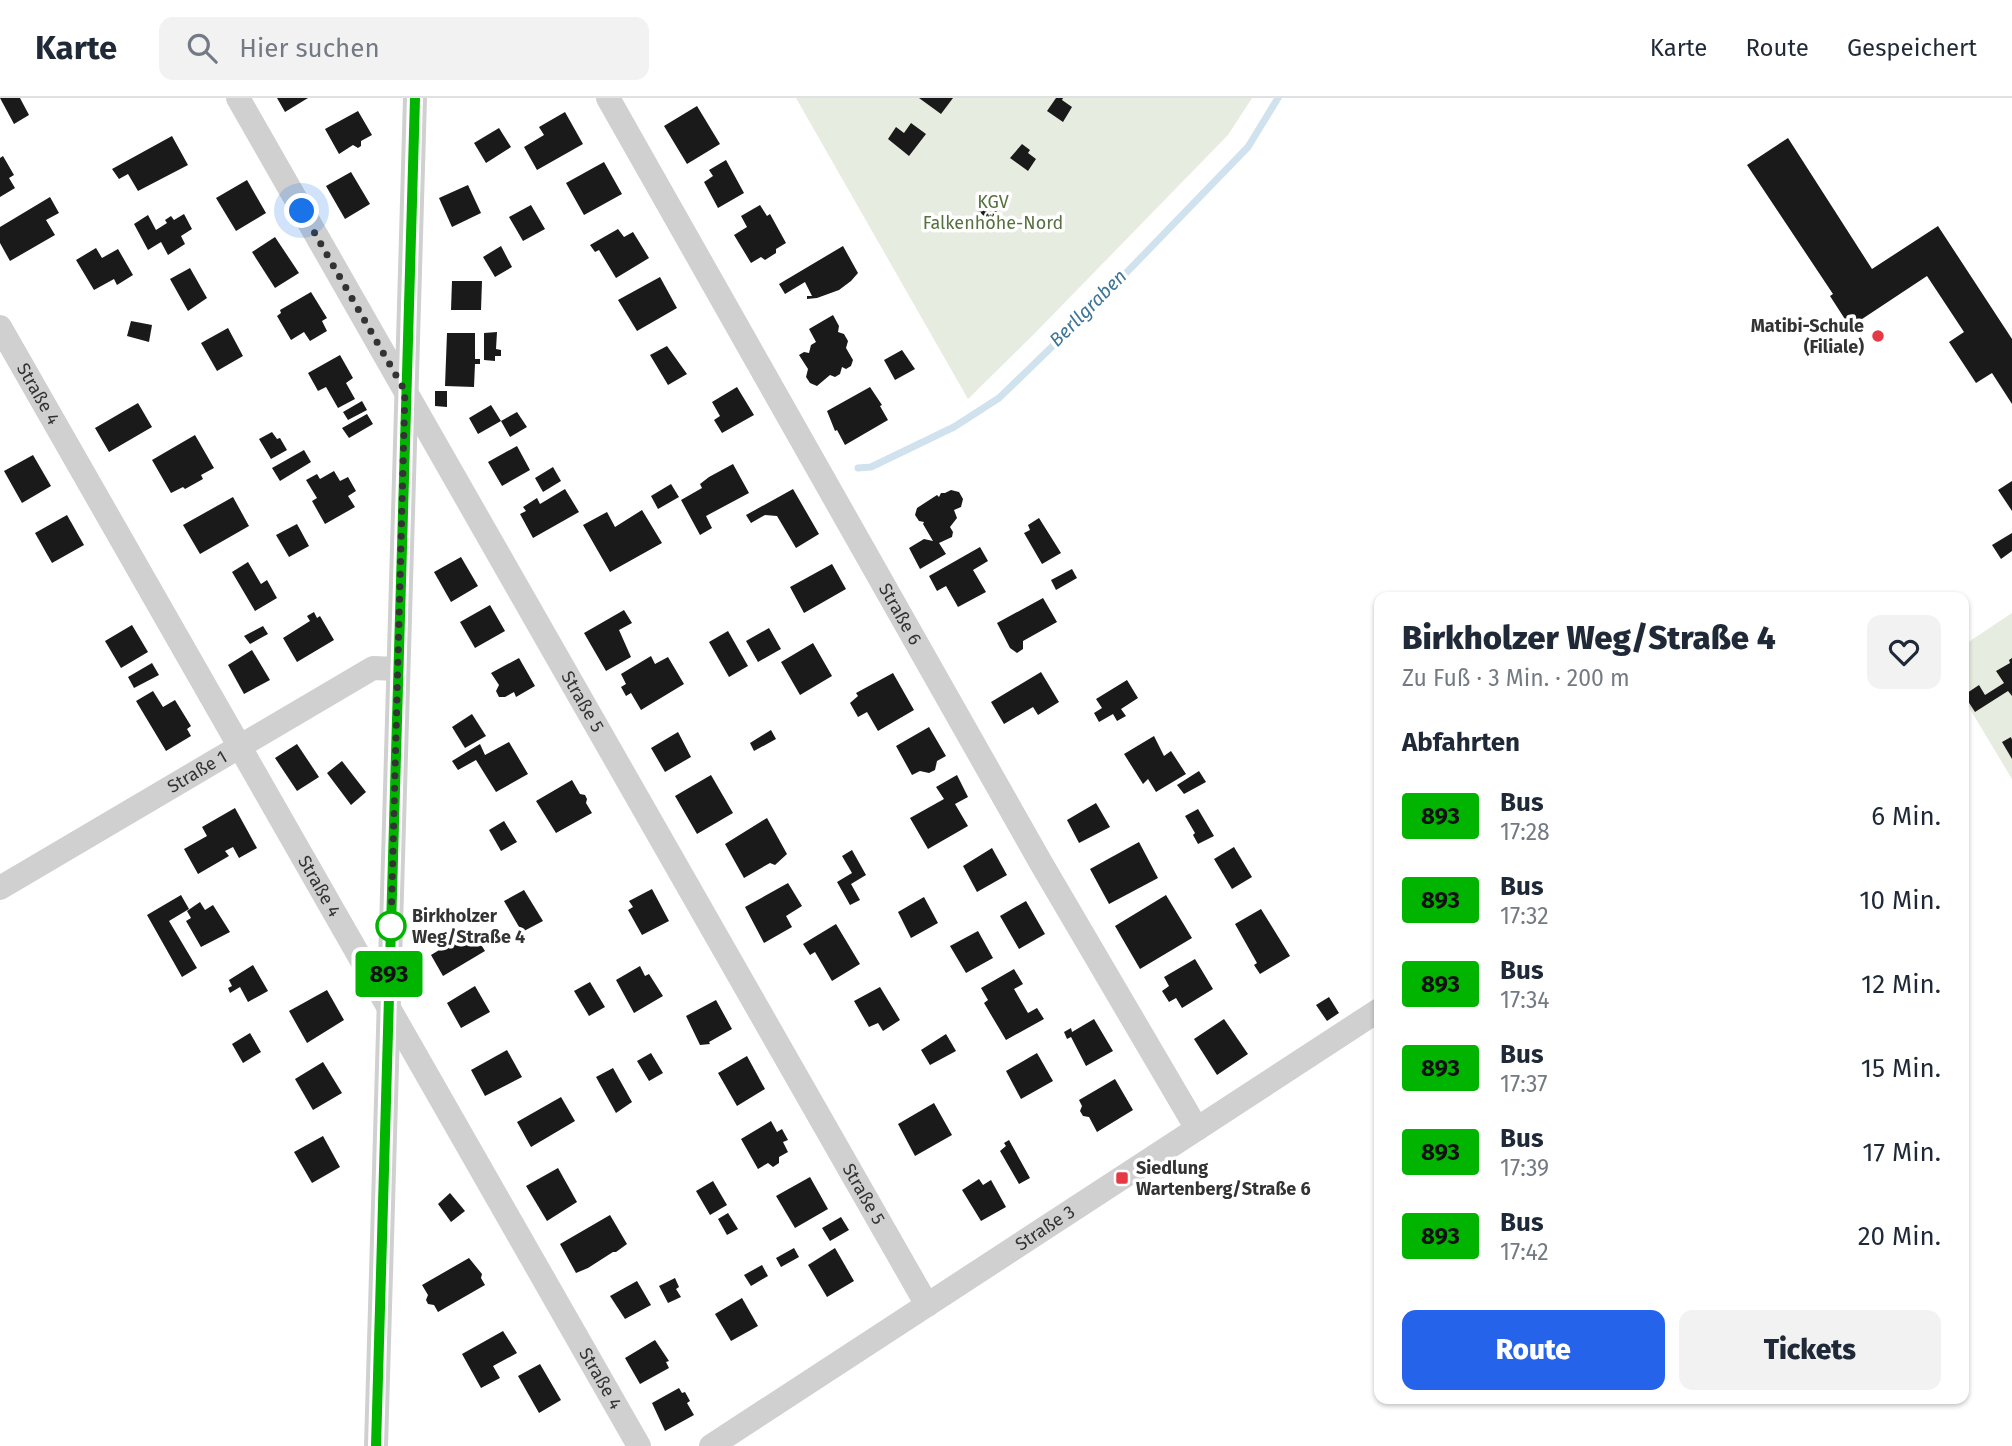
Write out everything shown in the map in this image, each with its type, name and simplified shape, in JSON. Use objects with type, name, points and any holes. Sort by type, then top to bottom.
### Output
[{"type":"street","name":"Straße 5","points":[[238,98],[927,1305]]},
{"type":"street","points":[[376,1446],[415,98]]},
{"type":"street","name":"Straße 6","points":[[608,98],[1034,851],[1197,1129]]},
{"type":"street","name":"Straße 4","points":[[0,327],[639,1446]]},
{"type":"street","name":"Straße 1","points":[[0,888],[373,668],[397,669]]},
{"type":"street","name":"Straße 3","points":[[711,1446],[1374,1013]]},
{"type":"green space","name":"KGV Falkenhöhe-Nord","points":[[796,98],[1252,98],[1228,135],[968,399]]},
{"type":"green space","points":[[2012,613],[2012,779],[1969,707],[1969,642]]},
{"type":"building","points":[[0,98],[20,98],[29,115],[14,124]]},
{"type":"building","points":[[277,98],[308,98],[285,112]]},
{"type":"building","points":[[919,98],[953,98],[941,114]]},
{"type":"building","points":[[1056,98],[1063,98],[1062,100],[1072,107],[1063,122],[1047,111]]},
{"type":"building","points":[[697,106],[720,144],[687,164],[664,126]]},
{"type":"building","points":[[358,111],[372,135],[361,141],[358,148],[353,145],[339,154],[325,129]]},
{"type":"building","points":[[565,112],[583,144],[537,170],[524,147],[544,135],[539,127]]},
{"type":"building","points":[[911,123],[926,134],[909,156],[888,139],[896,127],[904,133]]},
{"type":"building","points":[[499,128],[511,147],[486,163],[474,143]]},
{"type":"building","points":[[172,136],[188,165],[138,191],[128,174],[119,179],[112,169]]},
{"type":"building","points":[[1788,138],[1872,269],[1938,226],[2012,339],[2012,404],[1992,373],[1976,383],[1949,342],[1964,332],[1927,276],[1850,327],[1830,296],[1833,294],[1747,165]]},
{"type":"building","points":[[1022,144],[1036,159],[1028,171],[1010,158]]},
{"type":"building","points":[[3,156],[14,175],[9,178],[15,188],[0,197],[0,158]]},
{"type":"building","points":[[726,160],[744,193],[718,208],[704,182],[713,176],[709,170]]},
{"type":"building","points":[[604,162],[622,194],[584,215],[566,183]]},
{"type":"building","points":[[351,172],[370,204],[345,219],[326,186]]},
{"type":"building","points":[[247,180],[266,213],[236,231],[216,198]]},
{"type":"building","points":[[468,185],[481,213],[452,227],[439,198]]},
{"type":"building","points":[[988,194],[1002,205],[990,220],[976,210]]},
{"type":"building","points":[[50,197],[59,213],[46,220],[55,235],[10,261],[0,243],[0,227]]},
{"type":"building","points":[[531,205],[545,229],[523,241],[509,217]]},
{"type":"building","points":[[760,205],[767,216],[770,214],[786,243],[765,260],[761,257],[751,263],[734,235],[747,227],[741,216]]},
{"type":"building","points":[[184,214],[192,229],[181,236],[185,244],[168,255],[161,242],[148,250],[134,224],[148,215],[156,230],[167,223],[165,220],[171,216],[174,220]]},
{"type":"building","points":[[618,229],[624,237],[633,232],[649,258],[616,278],[599,250],[595,252],[590,245]]},
{"type":"building","points":[[275,237],[299,273],[275,288],[252,252]]},
{"type":"building","points":[[501,246],[512,267],[495,277],[483,257]]},
{"type":"building","points":[[843,246],[858,273],[851,281],[839,290],[817,298],[807,299],[807,296],[812,296],[805,282],[785,294],[779,284]]},
{"type":"building","points":[[96,248],[102,258],[118,249],[133,275],[117,285],[114,279],[94,290],[76,260]]},
{"type":"building","points":[[190,268],[207,298],[188,311],[170,279]]},
{"type":"building","points":[[660,277],[677,308],[637,331],[618,300]]},
{"type":"building","points":[[452,281],[482,281],[481,310],[451,310]]},
{"type":"building","points":[[311,292],[327,318],[322,321],[327,331],[310,341],[304,332],[291,340],[277,316],[281,313],[280,310]]},
{"type":"building","points":[[833,315],[839,326],[838,332],[844,334],[848,341],[846,348],[853,360],[851,366],[846,369],[842,367],[840,374],[835,377],[830,375],[817,386],[810,383],[806,377],[808,369],[799,355],[809,353],[811,345],[816,342],[809,329]]},
{"type":"building","points":[[131,321],[152,325],[149,342],[127,336]]},
{"type":"building","points":[[228,328],[243,356],[217,371],[201,343]]},
{"type":"building","points":[[497,332],[496,349],[501,350],[501,356],[495,356],[495,361],[484,360],[484,333]]},
{"type":"building","points":[[447,333],[475,333],[475,359],[480,359],[480,364],[475,364],[474,387],[445,386]]},
{"type":"building","points":[[667,346],[687,374],[668,385],[650,355]]},
{"type":"building","points":[[902,350],[915,369],[895,380],[884,360]]},
{"type":"building","points":[[340,355],[353,378],[346,383],[355,399],[338,408],[326,387],[318,391],[308,373]]},
{"type":"building","points":[[737,387],[754,415],[722,433],[714,420],[720,416],[712,402]]},
{"type":"building","points":[[870,387],[888,420],[845,445],[837,430],[835,431],[827,411]]},
{"type":"building","points":[[435,391],[447,391],[447,407],[435,406]]},
{"type":"building","points":[[362,401],[367,410],[348,420],[343,412]]},
{"type":"building","points":[[138,403],[152,427],[109,452],[95,428]]},
{"type":"building","points":[[491,405],[501,421],[478,434],[469,418]]},
{"type":"building","points":[[517,412],[527,427],[510,437],[501,421]]},
{"type":"building","points":[[367,414],[373,424],[349,438],[342,428]]},
{"type":"building","points":[[272,432],[277,439],[280,438],[287,450],[271,459],[259,439]]},
{"type":"building","points":[[195,435],[214,468],[201,475],[203,479],[171,493],[152,460]]},
{"type":"building","points":[[517,446],[530,470],[502,486],[488,462]]},
{"type":"building","points":[[304,450],[311,462],[280,481],[272,468]]},
{"type":"building","points":[[33,455],[51,486],[22,503],[4,471]]},
{"type":"building","points":[[733,464],[749,493],[706,516],[712,528],[700,535],[681,500],[702,488],[700,484],[709,477]]},
{"type":"building","points":[[553,467],[561,481],[543,492],[535,478]]},
{"type":"building","points":[[334,471],[340,481],[348,477],[356,491],[348,496],[355,507],[325,524],[312,501],[317,498],[306,480],[317,474],[320,479]]},
{"type":"building","points":[[2012,481],[2012,511],[1998,490]]},
{"type":"building","points":[[671,484],[679,497],[658,509],[651,496]]},
{"type":"building","points":[[565,489],[579,512],[533,538],[520,514],[526,511],[523,507],[537,498],[540,504]]},
{"type":"building","points":[[793,489],[819,534],[796,548],[777,516],[765,515],[751,523],[746,515]]},
{"type":"building","points":[[951,490],[959,492],[963,499],[961,507],[954,510],[957,518],[950,527],[952,537],[939,543],[946,554],[920,569],[909,548],[924,539],[933,541],[924,522],[919,521],[915,515],[917,508],[937,495],[939,497],[941,493]]},
{"type":"building","points":[[233,497],[249,526],[200,554],[183,525]]},
{"type":"building","points":[[642,510],[662,543],[610,572],[583,525],[607,512],[615,527]]},
{"type":"building","points":[[67,515],[84,545],[52,563],[35,533]]},
{"type":"building","points":[[1039,518],[1061,553],[1042,564],[1024,533],[1030,530],[1028,525]]},
{"type":"building","points":[[297,524],[309,546],[289,557],[276,535]]},
{"type":"building","points":[[2012,533],[2012,551],[2001,559],[1992,545]]},
{"type":"building","points":[[980,547],[988,561],[973,570],[986,592],[958,607],[946,586],[937,591],[929,576]]},
{"type":"building","points":[[461,557],[478,586],[451,602],[434,572]]},
{"type":"building","points":[[248,562],[261,584],[267,580],[277,598],[255,611],[232,572]]},
{"type":"building","points":[[832,564],[846,589],[804,613],[790,587]]},
{"type":"building","points":[[1072,569],[1077,578],[1056,590],[1051,580]]},
{"type":"building","points":[[1043,598],[1057,622],[1023,641],[1023,649],[1017,653],[1010,648],[997,623]]},
{"type":"building","points":[[490,605],[505,631],[475,648],[460,622]]},
{"type":"building","points":[[624,610],[632,623],[619,630],[631,657],[606,671],[584,633]]},
{"type":"building","points":[[314,612],[317,618],[320,616],[334,640],[297,662],[283,638],[310,621],[307,616]]},
{"type":"building","points":[[132,625],[148,652],[121,668],[105,641]]},
{"type":"building","points":[[263,626],[268,634],[250,644],[244,636]]},
{"type":"building","points":[[769,628],[781,649],[758,662],[746,641]]},
{"type":"building","points":[[728,631],[748,666],[729,677],[709,642]]},
{"type":"building","points":[[813,643],[832,676],[800,695],[781,662]]},
{"type":"building","points":[[252,650],[270,680],[244,694],[228,665]]},
{"type":"building","points":[[651,656],[655,664],[668,657],[684,684],[641,710],[631,693],[626,696],[621,687],[626,684],[621,674]]},
{"type":"building","points":[[519,658],[535,686],[516,697],[514,692],[499,697],[496,691],[499,685],[491,673]]},
{"type":"building","points":[[2012,658],[2012,696],[2008,691],[1975,712],[1969,703],[1969,692],[1979,685],[1985,695],[2004,683],[1996,671],[2010,663]]},
{"type":"building","points":[[152,663],[159,675],[134,688],[128,677]]},
{"type":"building","points":[[1041,672],[1059,702],[1038,715],[1033,707],[1004,724],[991,702]]},
{"type":"building","points":[[893,673],[914,710],[878,731],[867,712],[858,717],[850,703],[858,696],[856,693]]},
{"type":"building","points":[[1127,680],[1138,698],[1121,709],[1126,716],[1117,721],[1113,714],[1099,722],[1094,713],[1102,708],[1096,699]]},
{"type":"building","points":[[153,691],[163,707],[175,700],[191,726],[187,729],[191,736],[166,751],[136,701]]},
{"type":"building","points":[[472,714],[486,736],[465,748],[452,727]]},
{"type":"building","points":[[929,727],[946,756],[937,761],[935,770],[929,773],[920,771],[912,775],[896,746]]},
{"type":"building","points":[[771,730],[776,739],[754,751],[750,743]]},
{"type":"building","points":[[678,732],[691,757],[665,772],[651,748]]},
{"type":"building","points":[[1154,736],[1164,756],[1171,751],[1186,774],[1156,792],[1148,779],[1143,784],[1124,754]]},
{"type":"building","points":[[2011,737],[2012,740],[2012,759],[2002,742]]},
{"type":"building","points":[[509,742],[528,774],[496,792],[476,760],[458,770],[452,761],[480,744],[485,755]]},
{"type":"building","points":[[297,744],[319,777],[297,791],[275,758]]},
{"type":"building","points":[[342,761],[366,792],[351,805],[327,773]]},
{"type":"building","points":[[1199,771],[1206,782],[1184,794],[1177,785]]},
{"type":"building","points":[[711,775],[733,813],[697,834],[675,796]]},
{"type":"building","points":[[957,775],[968,797],[955,804],[968,826],[928,849],[910,818],[944,799],[936,787]]},
{"type":"building","points":[[572,780],[580,794],[585,795],[592,813],[556,833],[536,801]]},
{"type":"building","points":[[1096,803],[1110,827],[1079,843],[1067,820]]},
{"type":"building","points":[[235,808],[257,848],[239,858],[233,847],[225,851],[229,856],[198,874],[184,849],[207,836],[202,827]]},
{"type":"building","points":[[1198,809],[1214,836],[1198,844],[1185,816]]},
{"type":"building","points":[[767,818],[787,854],[775,865],[770,863],[744,878],[725,844]]},
{"type":"building","points":[[504,821],[517,842],[501,851],[489,830]]},
{"type":"building","points":[[1139,842],[1158,878],[1109,904],[1090,869]]},
{"type":"building","points":[[1234,847],[1252,877],[1232,889],[1214,859]]},
{"type":"building","points":[[992,848],[1007,875],[977,892],[963,866]]},
{"type":"building","points":[[852,850],[866,875],[851,884],[860,900],[850,905],[837,882],[852,873],[842,856]]},
{"type":"building","points":[[788,883],[802,906],[786,916],[792,927],[764,943],[745,907]]},
{"type":"building","points":[[652,889],[669,921],[642,935],[628,910],[633,907],[629,901]]},
{"type":"building","points":[[524,890],[543,921],[522,932],[504,901]]},
{"type":"building","points":[[181,895],[189,909],[169,921],[197,968],[182,977],[147,915]]},
{"type":"building","points":[[1166,895],[1192,938],[1140,969],[1115,926]]},
{"type":"building","points":[[924,897],[938,923],[911,938],[898,912]]},
{"type":"building","points":[[1026,901],[1045,934],[1019,949],[1000,916]]},
{"type":"building","points":[[200,902],[205,910],[213,905],[230,932],[201,947],[186,921],[191,918],[187,911]]},
{"type":"building","points":[[1261,909],[1290,956],[1260,974],[1254,965],[1257,963],[1235,924]]},
{"type":"building","points":[[836,924],[860,964],[832,981],[815,952],[810,955],[803,944]]},
{"type":"building","points":[[472,930],[485,951],[443,976],[431,955]]},
{"type":"building","points":[[978,931],[993,958],[966,973],[950,946]]},
{"type":"building","points":[[1195,959],[1213,989],[1182,1008],[1176,998],[1169,1002],[1162,991],[1169,986],[1164,977]]},
{"type":"building","points":[[253,965],[268,991],[248,1002],[240,987],[230,993],[228,988],[232,986],[229,980]]},
{"type":"building","points":[[640,966],[645,976],[649,974],[663,996],[634,1013],[616,980]]},
{"type":"building","points":[[1014,969],[1023,984],[1014,989],[1028,1013],[1037,1008],[1044,1019],[1006,1040],[984,1003],[988,1000],[981,988]]},
{"type":"building","points":[[590,982],[605,1007],[589,1016],[574,991]]},
{"type":"building","points":[[475,986],[490,1012],[461,1028],[447,1003]]},
{"type":"building","points":[[880,987],[900,1020],[883,1031],[878,1023],[869,1027],[854,1001]]},
{"type":"building","points":[[327,990],[344,1020],[307,1043],[289,1011]]},
{"type":"building","points":[[1329,997],[1339,1013],[1327,1021],[1316,1005]]},
{"type":"building","points":[[716,1000],[732,1029],[709,1042],[710,1044],[700,1045],[686,1016]]},
{"type":"building","points":[[1094,1019],[1113,1051],[1086,1066],[1071,1037],[1067,1039],[1064,1032],[1071,1028],[1072,1032]]},
{"type":"building","points":[[1224,1019],[1248,1054],[1217,1075],[1194,1039]]},
{"type":"building","points":[[250,1033],[261,1052],[243,1063],[232,1044]]},
{"type":"building","points":[[946,1034],[956,1051],[930,1065],[921,1050]]},
{"type":"building","points":[[507,1050],[522,1077],[485,1096],[471,1070]]},
{"type":"building","points":[[651,1053],[663,1073],[649,1081],[637,1061]]},
{"type":"building","points":[[1037,1053],[1053,1081],[1021,1099],[1006,1071]]},
{"type":"building","points":[[747,1056],[765,1089],[737,1106],[718,1073]]},
{"type":"building","points":[[323,1062],[342,1093],[313,1110],[295,1079]]},
{"type":"building","points":[[613,1068],[632,1102],[616,1113],[596,1077]]},
{"type":"building","points":[[1115,1079],[1133,1110],[1097,1132],[1089,1117],[1083,1116],[1080,1111],[1082,1106],[1079,1100]]},
{"type":"building","points":[[561,1097],[575,1121],[531,1147],[517,1122]]},
{"type":"building","points":[[934,1103],[952,1135],[915,1156],[898,1124]]},
{"type":"building","points":[[771,1121],[777,1132],[782,1129],[788,1140],[783,1142],[788,1152],[779,1157],[779,1163],[773,1167],[768,1163],[758,1169],[741,1139]]},
{"type":"building","points":[[323,1136],[340,1167],[312,1183],[294,1152]]},
{"type":"building","points":[[1009,1140],[1030,1178],[1019,1184],[1000,1151]]},
{"type":"building","points":[[558,1168],[577,1202],[547,1221],[526,1186]]},
{"type":"building","points":[[810,1177],[828,1209],[795,1228],[776,1196]]},
{"type":"building","points":[[979,1179],[983,1185],[991,1180],[1006,1207],[981,1221],[962,1190]]},
{"type":"building","points":[[713,1181],[727,1205],[710,1215],[696,1191]]},
{"type":"building","points":[[450,1193],[465,1211],[451,1222],[438,1204]]},
{"type":"building","points":[[728,1213],[738,1229],[727,1235],[718,1219]]},
{"type":"building","points":[[610,1215],[627,1244],[576,1273],[560,1244]]},
{"type":"building","points":[[841,1217],[849,1230],[830,1241],[822,1228]]},
{"type":"building","points":[[794,1248],[799,1257],[781,1267],[776,1258]]},
{"type":"building","points":[[835,1248],[854,1281],[827,1297],[808,1265]]},
{"type":"building","points":[[469,1258],[482,1274],[485,1285],[438,1312],[434,1305],[428,1304],[428,1295],[422,1285]]},
{"type":"building","points":[[762,1265],[768,1276],[751,1286],[744,1275]]},
{"type":"building","points":[[675,1278],[679,1287],[676,1289],[681,1297],[668,1303],[659,1286]]},
{"type":"building","points":[[637,1281],[651,1305],[625,1319],[610,1296]]},
{"type":"building","points":[[742,1298],[758,1326],[731,1341],[715,1314]]},
{"type":"building","points":[[503,1331],[517,1353],[493,1366],[500,1378],[481,1388],[462,1354]]},
{"type":"building","points":[[655,1340],[669,1361],[666,1362],[669,1368],[640,1384],[625,1358]]},
{"type":"building","points":[[540,1364],[561,1400],[539,1413],[518,1376]]},
{"type":"building","points":[[679,1388],[690,1401],[687,1403],[694,1415],[665,1431],[652,1403]]},
{"type":"waterway","name":"Berllgraben","points":[[858,468],[871,467],[954,427],[999,398],[1098,302],[1248,147],[1278,98]]},
{"type":"bus line","name":"893","points":[[376,1446],[415,98]]},
{"type":"place","name":"Matibi-Schule (Filiale)","points":[[1878,336]]},
{"type":"place","name":"Birkholzer Weg/Straße 4","points":[[391,926]]},
{"type":"place","name":"Siedlung Wartenberg/Straße 6","points":[[1122,1178]]},
{"type":"route","points":[[302,211],[405,391],[391,926]]}]
